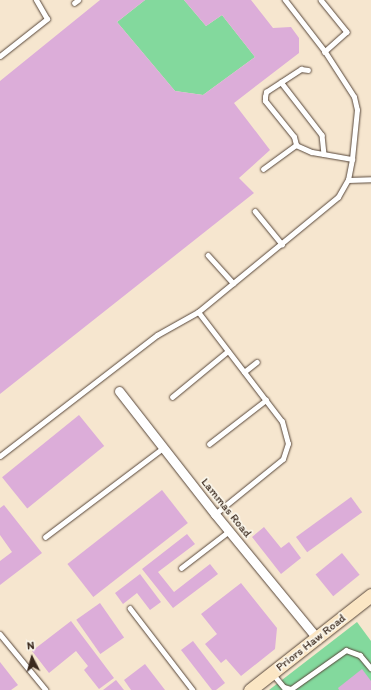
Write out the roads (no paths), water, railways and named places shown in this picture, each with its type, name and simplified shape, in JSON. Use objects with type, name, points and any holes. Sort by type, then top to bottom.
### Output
[{"type":"street","name":"Lammas Road","points":[[119,391],[215,514],[317,638]]},
{"type":"street","name":"Priors Haw Road","points":[[250,690],[371,595]]},
{"type":"lane","points":[[0,56],[47,19],[36,0]]},
{"type":"lane","points":[[0,456],[157,335],[198,312],[338,197],[348,180],[352,159],[356,110],[354,97],[325,52],[284,0]]},
{"type":"lane","points":[[321,0],[347,32],[325,52]]},
{"type":"lane","points":[[296,145],[294,137],[265,101],[266,92],[301,69],[308,70]]},
{"type":"lane","points":[[281,82],[322,135],[324,154]]},
{"type":"lane","points":[[296,145],[324,154],[352,159]]},
{"type":"lane","points":[[263,170],[296,145]]},
{"type":"lane","points":[[348,180],[371,179]]},
{"type":"lane","points":[[255,211],[282,244]]},
{"type":"lane","points":[[208,255],[233,283]]},
{"type":"lane","points":[[198,312],[282,422],[288,444],[283,460],[215,514]]},
{"type":"lane","points":[[172,397],[228,351]]},
{"type":"lane","points":[[244,372],[257,362]]},
{"type":"lane","points":[[209,444],[266,400]]},
{"type":"lane","points":[[45,537],[164,447]]},
{"type":"lane","points":[[180,568],[229,531]]},
{"type":"lane","points":[[130,608],[193,690]]},
{"type":"lane","points":[[0,634],[46,690]]},
{"type":"lane","points":[[272,673],[284,687],[290,689],[341,651],[349,649],[360,655],[371,668]]}]
